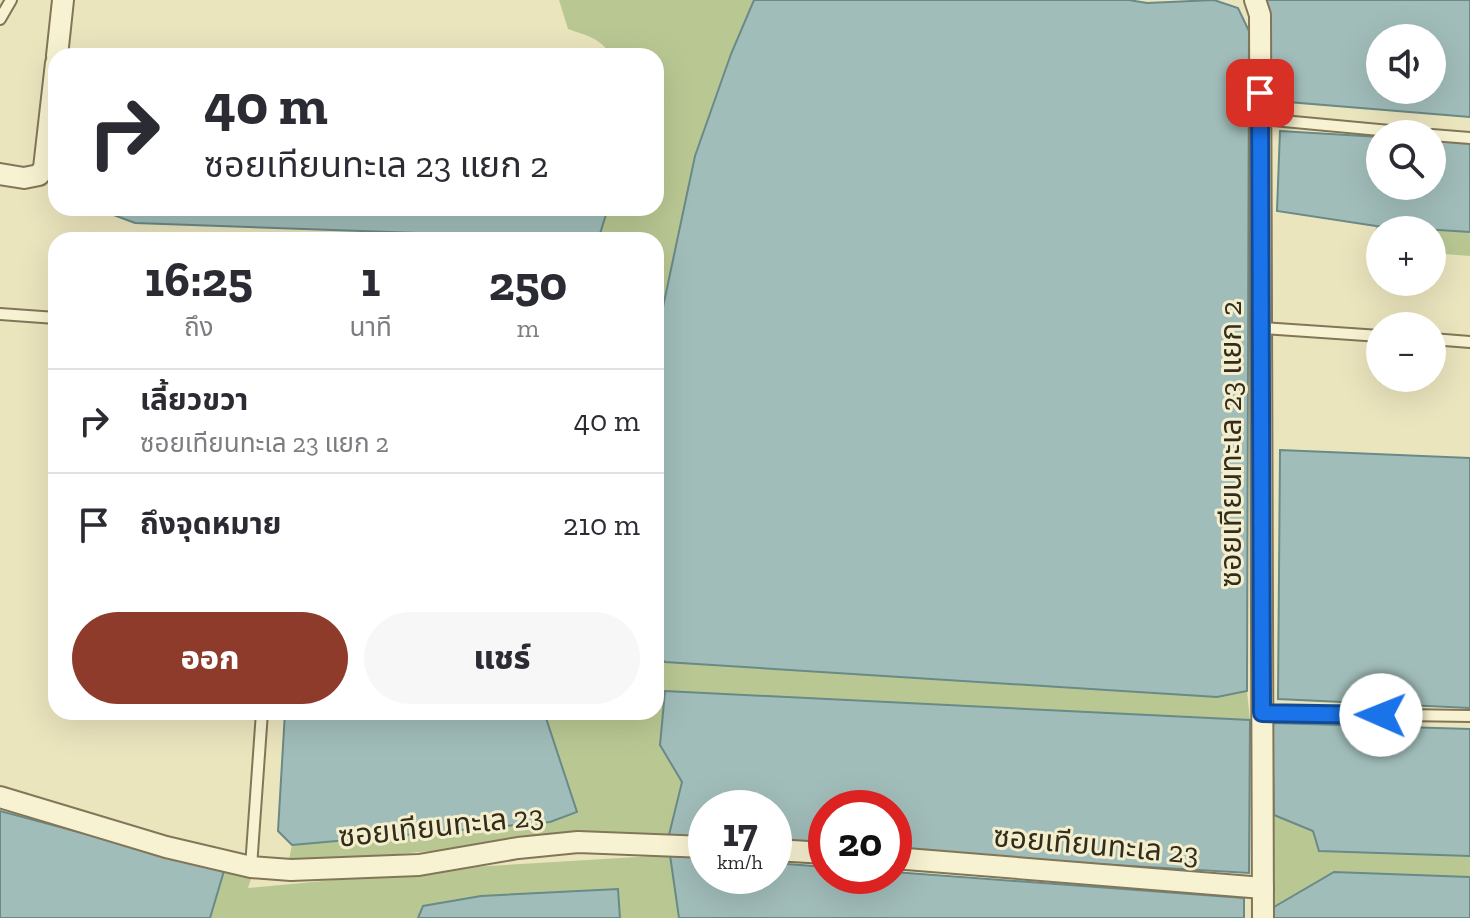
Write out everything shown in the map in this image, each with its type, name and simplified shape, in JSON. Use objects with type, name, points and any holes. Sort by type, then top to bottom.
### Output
[{"type":"street","points":[[58,48],[63,0]]},
{"type":"street","name":"ซอยเทียนทะเล 23 แยก 2","points":[[1255,0],[1260,15],[1261,119],[1263,888]]},
{"type":"street","points":[[0,174],[24,178],[39,175],[44,168],[48,133]]},
{"type":"street","name":"ซอยเทียนทะเล 23","points":[[0,797],[166,847],[251,867],[291,870],[419,865],[518,848],[578,842],[688,846]]},
{"type":"street","name":"ซอยเทียนทะเล 23","points":[[912,859],[1263,888]]},
{"type":"street","points":[[1263,888],[1263,918]]},
{"type":"lane","points":[[0,19],[11,0]]},
{"type":"lane","points":[[1261,119],[1366,129]]},
{"type":"lane","points":[[1446,136],[1470,138]]},
{"type":"lane","points":[[0,314],[48,317]]},
{"type":"lane","points":[[1261,328],[1366,335]]},
{"type":"lane","points":[[1446,340],[1470,342]]},
{"type":"lane","points":[[1262,713],[1470,716]]},
{"type":"lane","points":[[251,867],[261,720]]},
{"type":"green space","points":[[559,0],[754,0],[731,54],[695,156],[664,302],[664,232],[601,232],[606,216],[664,216],[664,48],[605,48],[598,41],[568,29]]},
{"type":"green space","points":[[1446,230],[1470,232],[1470,256],[1446,254]]},
{"type":"green space","points":[[664,661],[1217,697],[1247,691],[1250,720],[665,691],[664,702]]},
{"type":"green space","points":[[547,720],[662,720],[660,745],[682,782],[668,839],[562,839],[288,864],[292,845],[550,822],[577,813]]},
{"type":"green space","points":[[1274,815],[1313,831],[1319,851],[1470,856],[1470,877],[1334,872],[1274,907]]},
{"type":"green space","points":[[670,855],[679,918],[620,918],[618,889],[481,896],[423,906],[418,918],[210,918],[224,871],[251,879],[248,888],[472,867]]},
{"type":"water","points":[[754,0],[1129,0],[1147,3],[1214,0],[1238,8],[1249,31],[1247,691],[1217,697],[664,661],[664,302],[695,156],[731,54]]},
{"type":"water","points":[[1261,0],[1470,0],[1470,117],[1276,101]]},
{"type":"water","points":[[1280,131],[1366,136],[1366,200],[1446,200],[1446,142],[1470,143],[1470,232],[1446,230],[1446,216],[1366,216],[1366,224],[1277,211]]},
{"type":"water","points":[[116,216],[606,216],[601,232],[390,232],[135,223]]},
{"type":"water","points":[[1280,450],[1470,458],[1470,708],[1278,699]]},
{"type":"water","points":[[665,691],[1250,720],[1249,873],[912,853],[912,790],[808,790],[808,847],[792,846],[792,790],[688,790],[688,840],[668,839],[682,782],[660,745]]},
{"type":"water","points":[[285,720],[547,720],[577,812],[550,822],[292,845],[278,831]]},
{"type":"water","points":[[1272,723],[1470,729],[1470,856],[1319,851],[1313,831],[1274,815]]},
{"type":"water","points":[[0,811],[224,871],[210,918],[0,918]]},
{"type":"water","points":[[670,855],[688,856],[688,894],[792,894],[792,864],[808,866],[808,894],[912,894],[912,873],[1244,898],[1244,918],[679,918]]},
{"type":"water","points":[[1334,872],[1470,877],[1470,918],[1274,918],[1274,907]]},
{"type":"water","points":[[618,889],[620,918],[418,918],[423,906],[481,896]]},
{"type":"route","points":[[1260,93],[1262,713],[1381,715]]}]
